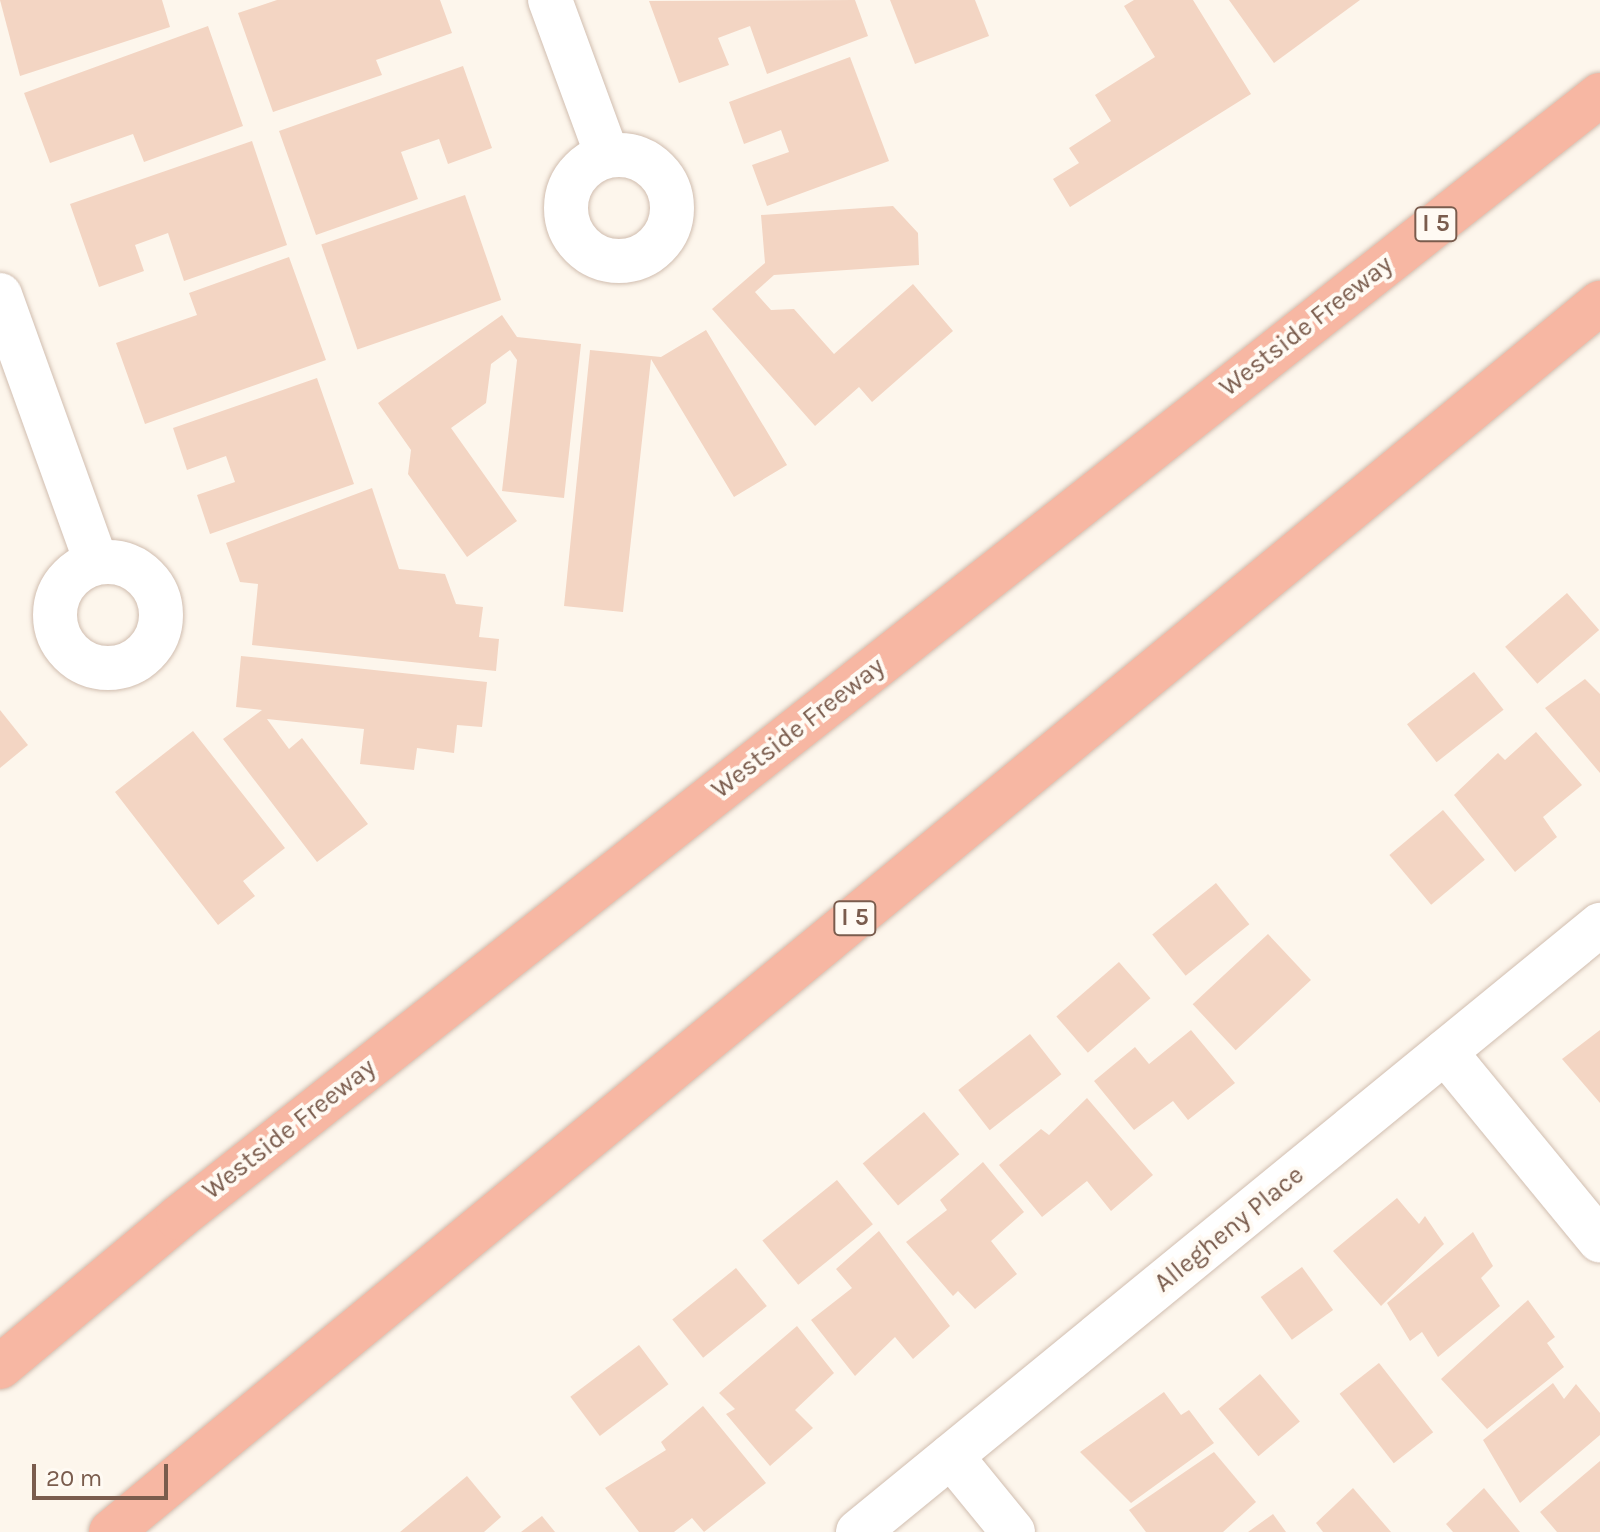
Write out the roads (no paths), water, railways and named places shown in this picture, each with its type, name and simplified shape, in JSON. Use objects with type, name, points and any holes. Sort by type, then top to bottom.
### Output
[{"type":"highway","name":"Westside Freeway","points":[[0,1367],[178,1218],[1600,95]]},
{"type":"highway","name":"I 5","points":[[111,1532],[1600,303]]},
{"type":"street","points":[[550,0],[607,155]]},
{"type":"street","points":[[0,295],[96,562]]},
{"type":"street","name":"Allegheny Place","points":[[858,1532],[1600,925]]},
{"type":"street","points":[[1445,1052],[1600,1241]]},
{"type":"street","points":[[951,1456],[1013,1532]]}]
